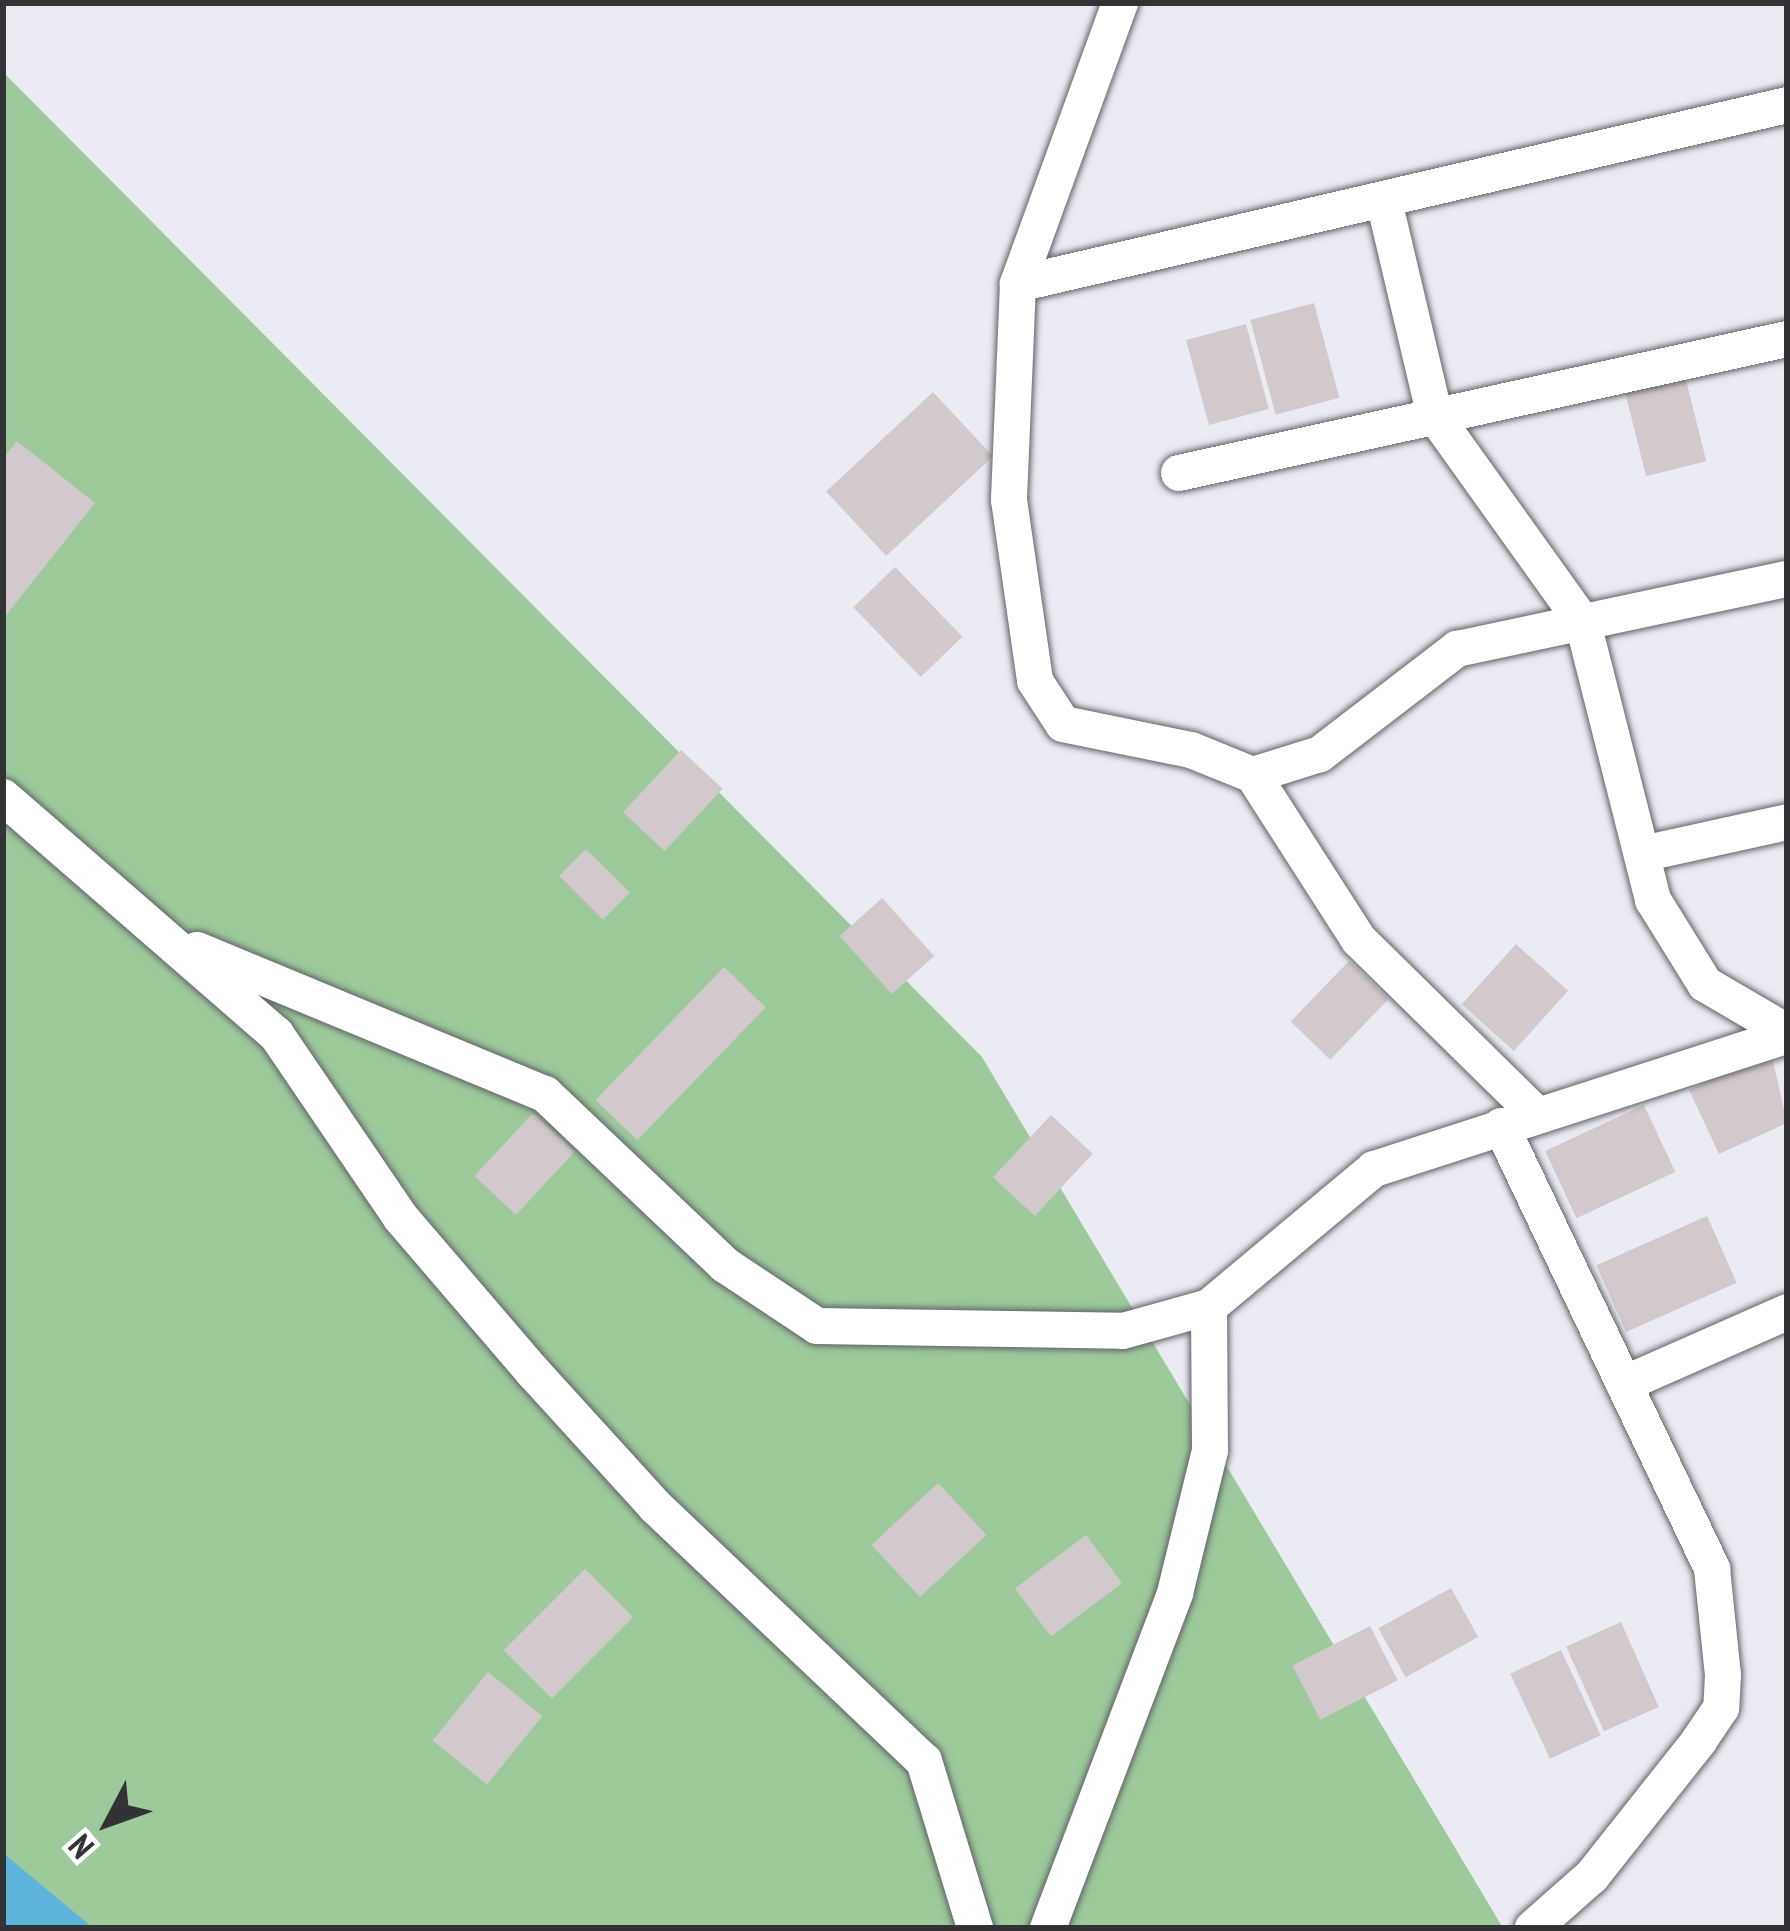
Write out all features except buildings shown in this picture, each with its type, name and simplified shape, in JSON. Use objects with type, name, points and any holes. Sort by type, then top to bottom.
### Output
[{"type":"street","points":[[1120,3],[1018,284],[1010,500],[1043,704],[1063,724],[1191,750],[1253,775],[1360,940],[1518,1119],[1624,1384],[1712,1569],[1721,1708],[1612,1853],[1533,1928]]},
{"type":"street","points":[[1018,284],[1787,105]]},
{"type":"street","points":[[1384,201],[1435,416],[1583,622],[1653,900],[1705,984],[1787,1034]]},
{"type":"street","points":[[1179,472],[1787,339]]},
{"type":"street","points":[[1253,775],[1320,754],[1435,659],[1787,578]]},
{"type":"street","points":[[3,797],[276,1034],[401,1218],[656,1507],[923,1761],[974,1928]]},
{"type":"street","points":[[1642,854],[1787,822]]},
{"type":"street","points":[[171,940],[545,1094],[725,1265],[817,1326],[1123,1331],[1209,1306],[1353,1181],[1518,1119],[1787,1034]]},
{"type":"street","points":[[1048,1928],[1175,1593],[1210,1451],[1209,1306]]},
{"type":"street","points":[[1624,1384],[1787,1312]]},
{"type":"green space","points":[[3,72],[982,1057],[1503,1928],[3,1928]]},
{"type":"water","points":[[3,1853],[93,1928],[3,1928]]}]
